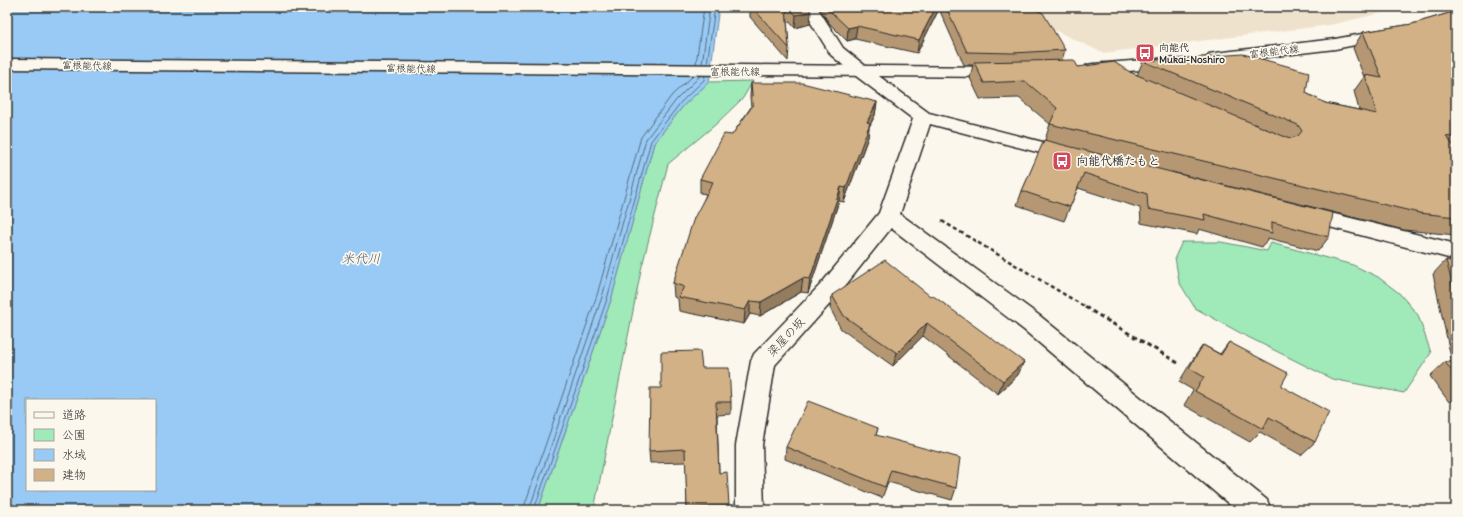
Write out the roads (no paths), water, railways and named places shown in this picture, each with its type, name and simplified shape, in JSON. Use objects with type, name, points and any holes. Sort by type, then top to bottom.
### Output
[{"type":"main road","points":[[809,7],[837,51],[862,72],[923,117],[1085,158]]},
{"type":"main road","name":"富根能代線","points":[[1077,69],[1107,68],[1196,60],[1335,44],[1405,30]]},
{"type":"main road","name":"富根能代線","points":[[7,64],[862,72],[1016,72]]},
{"type":"main road","points":[[1107,68],[1130,83]]},
{"type":"main road","points":[[923,117],[889,216],[1032,323],[1257,510]]},
{"type":"main road","points":[[1286,209],[1456,252]]},
{"type":"main road","name":"梁屋の坂","points":[[750,510],[749,445],[763,361],[829,290],[889,216]]},
{"type":"water","name":"米代川","points":[[7,7],[719,7],[709,82],[684,105],[654,143],[611,300],[538,510],[7,510]]},
{"type":"place","name":"向能代 Mukai-Noshiro","points":[[1145,53]]},
{"type":"place","name":"向能代橋たもと","points":[[1062,161]]}]
